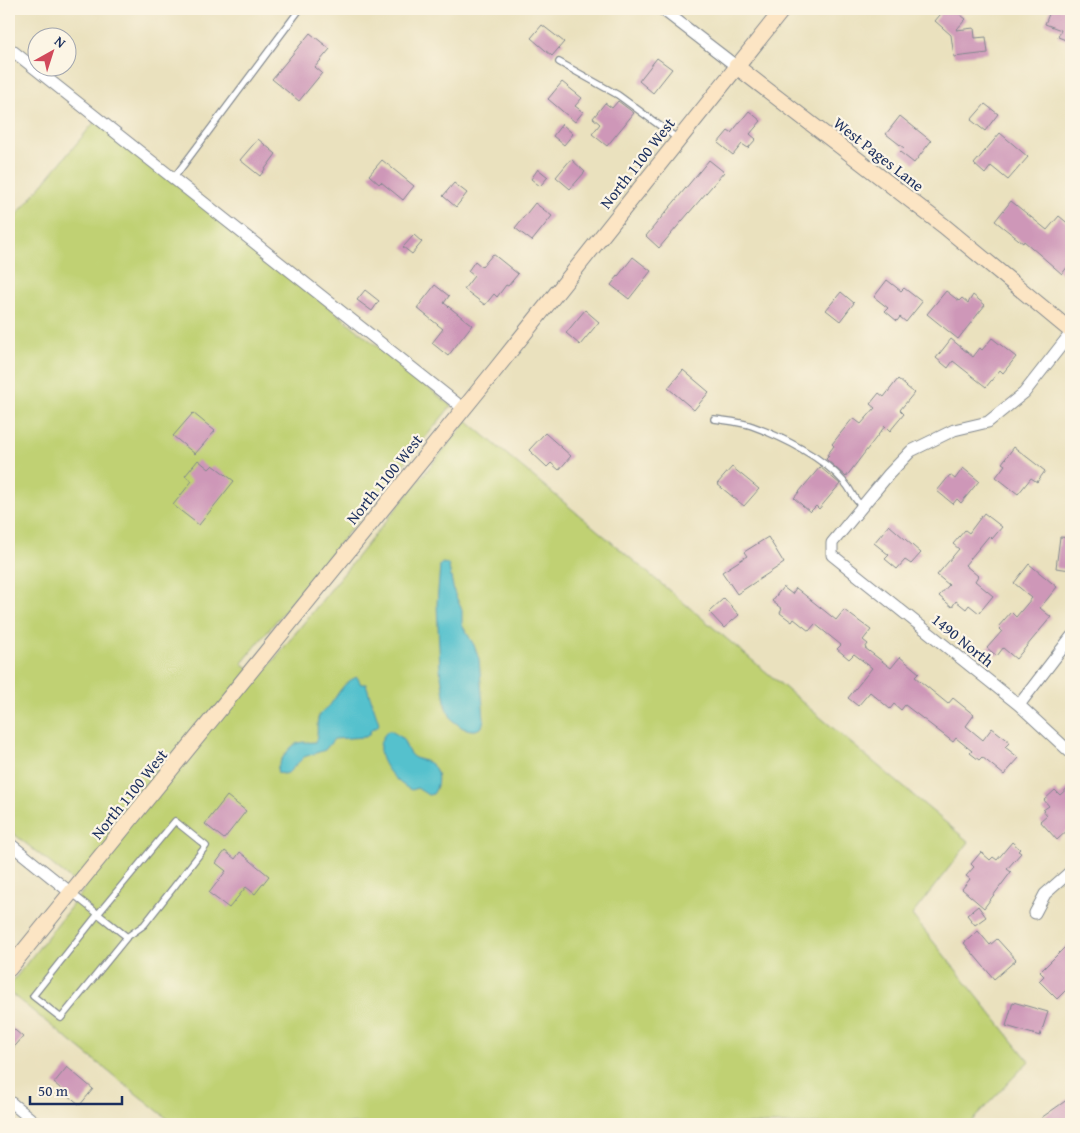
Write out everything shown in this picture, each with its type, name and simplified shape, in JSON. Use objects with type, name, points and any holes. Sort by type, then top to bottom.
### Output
[{"type":"street","name":"West Pages Lane","points":[[662,9],[944,226],[1071,332]]},
{"type":"street","name":"North 1100 West","points":[[9,969],[464,409],[783,9]]},
{"type":"street","points":[[9,48],[464,409]]},
{"type":"street","points":[[863,506],[911,451],[954,430],[988,422],[1024,393],[1071,332]]},
{"type":"street","name":"1490 North","points":[[863,506],[832,543],[832,555],[1019,705],[1071,753]]},
{"type":"street","points":[[1019,705],[1071,637]]},
{"type":"street","points":[[9,843],[71,893]]},
{"type":"street","points":[[1035,913],[1045,894],[1071,871]]},
{"type":"street","points":[[9,1101],[38,1124]]},
{"type":"lane","points":[[172,179],[300,9]]},
{"type":"lane","points":[[559,62],[618,95],[678,139]]},
{"type":"lane","points":[[714,419],[752,427],[784,440],[813,456],[844,482],[855,500],[863,506]]},
{"type":"lane","points":[[175,821],[206,846],[144,925],[127,937],[61,1018],[33,996],[98,914],[175,821]]},
{"type":"lane","points":[[71,893],[127,937]]},
{"type":"green space","points":[[97,119],[451,406],[242,663],[260,677],[467,421],[969,842],[912,915],[1029,1061],[969,1124],[174,1124],[9,992],[9,986],[84,890],[9,830],[9,224]]},
{"type":"water","points":[[442,563],[448,564],[454,592],[462,610],[462,625],[474,645],[479,659],[484,719],[482,727],[476,730],[463,728],[453,721],[446,708],[440,669],[437,604],[440,565]]},
{"type":"water","points":[[357,677],[361,684],[366,684],[379,723],[378,726],[365,737],[334,739],[325,750],[304,757],[288,773],[278,773],[277,769],[280,762],[291,747],[300,742],[315,742],[317,722],[320,715],[345,685]]},
{"type":"water","points":[[388,731],[401,737],[413,757],[430,763],[435,768],[438,779],[433,794],[428,795],[417,788],[409,789],[389,771],[381,755],[380,747],[382,739]]},
{"type":"building","points":[[945,9],[953,9],[966,19],[956,30],[974,28],[975,38],[986,37],[988,53],[954,57],[951,35],[935,21]]},
{"type":"building","points":[[1051,9],[1071,9],[1071,42],[1058,37],[1061,30],[1045,24]]},
{"type":"building","points":[[542,25],[564,42],[552,56],[531,38]]},
{"type":"building","points":[[310,33],[330,49],[315,67],[322,73],[299,101],[272,79]]},
{"type":"building","points":[[657,58],[672,69],[653,93],[639,81]]},
{"type":"building","points":[[562,82],[582,98],[575,106],[583,112],[575,122],[548,99]]},
{"type":"building","points":[[618,101],[634,113],[607,146],[592,134],[600,124],[593,118],[605,103],[612,108]]},
{"type":"building","points":[[985,104],[998,114],[985,131],[971,120]]},
{"type":"building","points":[[749,111],[761,121],[750,134],[756,139],[748,148],[742,144],[733,155],[718,143],[728,131],[731,133]]},
{"type":"building","points":[[900,116],[931,141],[914,163],[900,152],[904,148],[886,134]]},
{"type":"building","points":[[562,124],[573,134],[564,145],[553,136]]},
{"type":"building","points":[[1000,133],[1028,157],[1008,180],[991,166],[985,174],[974,164]]},
{"type":"building","points":[[258,139],[276,154],[260,176],[240,160]]},
{"type":"building","points":[[571,159],[585,172],[570,189],[556,177]]},
{"type":"building","points":[[382,160],[414,186],[403,200],[369,175]]},
{"type":"building","points":[[709,160],[724,172],[659,248],[646,236]]},
{"type":"building","points":[[538,169],[548,177],[540,186],[531,179]]},
{"type":"building","points":[[454,183],[467,193],[456,207],[443,196]]},
{"type":"building","points":[[1011,201],[1047,230],[1059,216],[1071,226],[1071,262],[1062,274],[1024,241],[1023,243],[995,221]]},
{"type":"building","points":[[535,203],[552,216],[532,241],[515,228]]},
{"type":"building","points":[[414,235],[422,242],[412,254],[403,247]]},
{"type":"building","points":[[493,254],[518,274],[497,297],[494,294],[485,305],[464,289],[474,276],[468,271],[475,261],[482,267]]},
{"type":"building","points":[[633,257],[651,271],[629,299],[611,285]]},
{"type":"building","points":[[887,280],[901,291],[904,288],[922,302],[906,322],[900,317],[897,321],[885,311],[888,308],[874,297]]},
{"type":"building","points":[[435,285],[449,296],[444,303],[472,325],[448,356],[432,343],[443,329],[417,308]]},
{"type":"building","points":[[365,290],[379,301],[372,311],[357,300]]},
{"type":"building","points":[[946,291],[959,301],[962,298],[968,303],[973,295],[985,305],[958,339],[927,314]]},
{"type":"building","points":[[841,292],[854,303],[840,321],[826,310]]},
{"type":"building","points":[[585,310],[599,322],[580,345],[566,333]]},
{"type":"building","points":[[992,338],[1016,357],[1003,373],[1000,370],[986,387],[953,361],[948,368],[936,358],[951,339],[973,357]]},
{"type":"building","points":[[683,370],[709,392],[694,410],[668,388]]},
{"type":"building","points":[[898,379],[914,393],[900,410],[904,414],[890,431],[885,426],[846,477],[826,459],[834,446],[832,444],[853,418],[861,424],[875,408],[870,404],[879,393],[884,397]]},
{"type":"building","points":[[193,413],[215,431],[195,454],[173,436]]},
{"type":"building","points":[[545,433],[571,456],[559,470],[551,463],[547,467],[529,450]]},
{"type":"building","points":[[1014,447],[1045,471],[1037,482],[1031,478],[1018,494],[996,477],[1005,465],[1002,463]]},
{"type":"building","points":[[198,460],[209,469],[213,465],[234,481],[199,525],[173,505],[192,481],[185,476]]},
{"type":"building","points":[[732,467],[759,489],[744,506],[717,484]]},
{"type":"building","points":[[820,467],[840,484],[819,509],[816,506],[810,512],[794,498]]},
{"type":"building","points":[[963,468],[979,481],[961,503],[957,499],[953,504],[937,491],[950,475],[955,479]]},
{"type":"building","points":[[984,513],[1002,527],[992,539],[989,536],[965,565],[978,576],[975,581],[993,596],[979,613],[969,605],[966,609],[956,601],[952,607],[939,596],[949,585],[937,575],[959,549],[953,544],[965,530],[969,533]]},
{"type":"building","points":[[889,525],[921,553],[911,564],[905,560],[897,569],[885,559],[889,555],[874,543]]},
{"type":"building","points":[[768,537],[784,563],[737,594],[722,572],[747,556],[744,552]]},
{"type":"building","points":[[1060,537],[1071,538],[1071,570],[1056,568]]},
{"type":"building","points":[[1029,564],[1057,587],[1040,608],[1051,617],[1016,659],[1003,648],[997,656],[987,648],[1002,631],[998,627],[1011,612],[1016,617],[1032,598],[1014,583]]},
{"type":"building","points":[[783,587],[792,594],[796,588],[836,620],[844,610],[871,630],[863,640],[868,644],[865,648],[891,668],[900,657],[919,673],[915,677],[948,704],[953,698],[974,715],[966,726],[983,740],[992,728],[1010,742],[1005,747],[1019,758],[1004,775],[982,757],[979,760],[970,753],[972,751],[956,738],[953,742],[905,705],[901,710],[894,704],[890,709],[870,692],[858,706],[848,698],[872,668],[854,654],[849,659],[837,649],[841,645],[815,624],[809,631],[794,619],[792,622],[780,613],[782,609],[772,601]]},
{"type":"building","points":[[724,598],[739,615],[724,628],[709,612]]},
{"type":"building","points":[[1071,785],[1071,827],[1057,840],[1040,821],[1047,815],[1043,810],[1049,806],[1044,800],[1055,790],[1060,795]]},
{"type":"building","points":[[227,796],[246,811],[224,839],[205,824]]},
{"type":"building","points":[[1012,842],[1020,849],[1018,851],[1021,853],[1007,869],[1011,872],[984,908],[962,889],[970,879],[966,876],[974,867],[971,864],[981,852],[990,860],[993,857],[997,860]]},
{"type":"building","points":[[225,851],[235,859],[240,852],[269,876],[255,894],[246,887],[229,908],[209,893],[226,871],[216,863]]},
{"type":"building","points":[[978,906],[986,917],[975,925],[967,915]]},
{"type":"building","points":[[978,931],[990,945],[997,939],[1016,960],[994,979],[964,943]]},
{"type":"building","points":[[1071,941],[1071,985],[1057,999],[1039,981],[1044,976],[1040,972]]},
{"type":"building","points":[[1013,1002],[1048,1012],[1040,1036],[1006,1026]]},
{"type":"building","points":[[9,1025],[23,1037],[9,1053]]},
{"type":"building","points":[[67,1067],[93,1089],[80,1105],[54,1083]]},
{"type":"building","points":[[1071,1097],[1071,1118],[1062,1124],[1045,1124],[1041,1118]]}]
